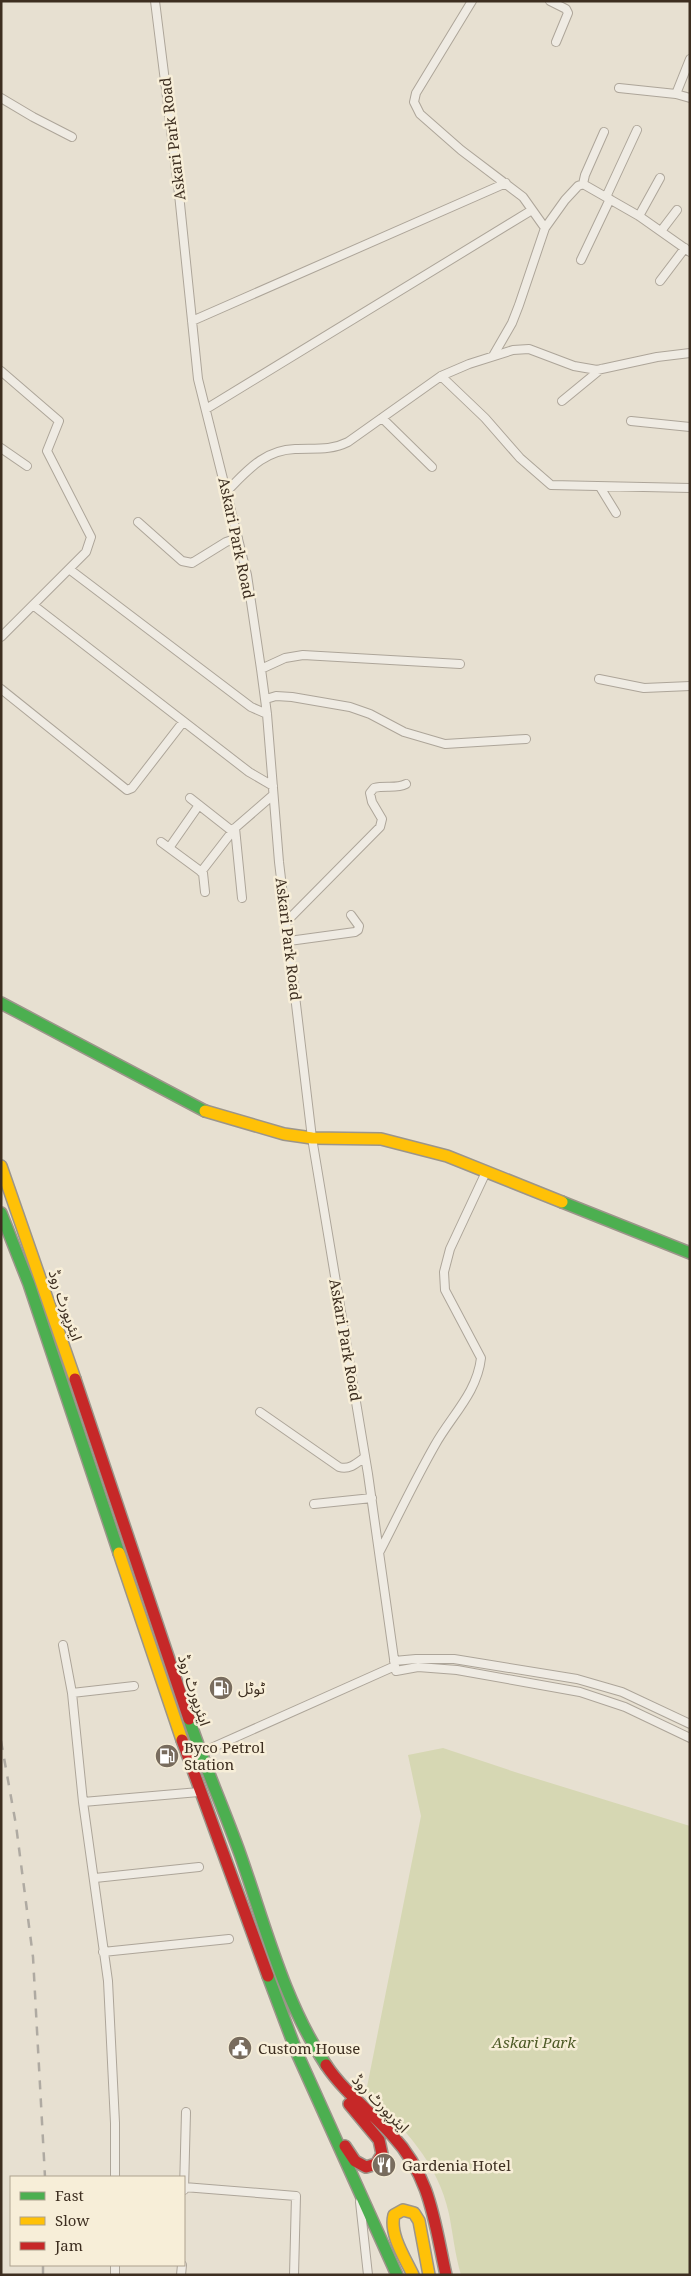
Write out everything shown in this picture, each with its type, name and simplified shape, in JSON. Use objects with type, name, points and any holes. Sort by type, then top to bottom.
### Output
[{"type":"main road","points":[[1,1002],[208,1112],[284,1134],[312,1138],[381,1139],[447,1156],[690,1253]]},
{"type":"main road","name":"ایئرپورٹ روڈ","points":[[1,1166],[103,1461],[200,1754],[237,1846],[291,2001],[314,2047],[333,2074],[392,2135],[412,2160],[425,2184],[430,2200],[446,2275]]},
{"type":"main road","name":"ایئرپورٹ روڈ","points":[[1,1213],[35,1301],[200,1792],[279,2005],[328,2123],[397,2275]]},
{"type":"main road","points":[[328,2123],[355,2161],[366,2167],[380,2161],[383,2152],[379,2140],[337,2088],[333,2074]]},
{"type":"main road","points":[[413,2275],[395,2235],[392,2222],[394,2215],[403,2210],[414,2213],[418,2221],[429,2275]]},
{"type":"street","name":"Askari Park Road","points":[[155,1],[198,379],[247,575],[266,699],[279,862],[312,1138],[372,1498],[395,1666]]},
{"type":"street","points":[[472,1],[416,93],[414,102],[420,114],[460,150],[523,197],[545,228]]},
{"type":"street","points":[[550,1],[566,8],[568,13],[556,42]]},
{"type":"street","points":[[676,94],[690,59]]},
{"type":"street","points":[[619,88],[676,94],[690,98]]},
{"type":"street","points":[[1,98],[72,137]]},
{"type":"street","points":[[581,260],[638,130]]},
{"type":"street","points":[[583,184],[584,175],[604,132]]},
{"type":"street","points":[[639,216],[660,178]]},
{"type":"street","points":[[192,321],[506,183]]},
{"type":"street","points":[[583,184],[639,216],[687,250],[660,281]]},
{"type":"street","points":[[493,356],[512,323],[545,228],[565,200],[578,186],[583,184]]},
{"type":"street","points":[[206,409],[532,210]]},
{"type":"street","points":[[661,231],[677,210]]},
{"type":"street","points":[[227,491],[264,457],[284,450],[337,448],[441,376],[513,350],[529,349],[574,366],[601,369],[657,357],[690,353]]},
{"type":"street","points":[[562,401],[601,369]]},
{"type":"street","points":[[1,371],[59,421],[47,451],[91,537],[86,552],[1,637]]},
{"type":"street","points":[[441,376],[485,418],[520,458],[551,485],[690,488]]},
{"type":"street","points":[[382,418],[432,467]]},
{"type":"street","points":[[631,421],[690,427]]},
{"type":"street","points":[[1,448],[28,466]]},
{"type":"street","points":[[600,487],[616,513]]},
{"type":"street","points":[[138,522],[182,561],[192,563],[226,542],[238,538]]},
{"type":"street","points":[[69,569],[251,708],[267,714]]},
{"type":"street","points":[[33,606],[249,772],[273,786]]},
{"type":"street","points":[[261,669],[285,658],[302,654],[460,664]]},
{"type":"street","points":[[599,679],[644,688],[690,686]]},
{"type":"street","points":[[1,689],[127,790],[132,788],[183,722]]},
{"type":"street","points":[[266,699],[276,696],[292,697],[350,707],[370,714],[404,732],[444,744],[526,739]]},
{"type":"street","points":[[287,921],[380,827],[382,819],[372,802],[370,793],[374,788],[383,786],[399,788],[406,784]]},
{"type":"street","points":[[201,872],[234,830],[274,795]]},
{"type":"street","points":[[190,798],[234,830],[242,898]]},
{"type":"street","points":[[169,848],[199,805]]},
{"type":"street","points":[[162,842],[201,872],[206,892]]},
{"type":"street","points":[[289,941],[354,932],[358,930],[359,926],[351,915]]},
{"type":"street","points":[[379,1551],[435,1444],[471,1392],[480,1370],[481,1358],[445,1290],[444,1272],[450,1249],[486,1172]]},
{"type":"street","points":[[260,1412],[339,1467],[344,1468],[354,1465],[365,1457]]},
{"type":"street","points":[[314,1504],[372,1498]]},
{"type":"street","points":[[63,1645],[72,1694],[83,1802],[108,1981],[115,2123],[115,2176]]},
{"type":"street","points":[[200,1754],[416,1658],[454,1659],[577,1679],[622,1692],[690,1724]]},
{"type":"street","points":[[395,1666],[457,1670],[580,1692],[625,1707],[690,1738]]},
{"type":"street","points":[[72,1694],[134,1686]]},
{"type":"street","points":[[83,1802],[200,1792]]},
{"type":"street","points":[[95,1878],[199,1867]]},
{"type":"street","points":[[103,1952],[229,1939]]},
{"type":"street","points":[[184,2176],[186,2112]]},
{"type":"street","points":[[185,2187],[296,2196],[294,2275]]},
{"type":"street","points":[[360,2195],[368,2275]]},
{"type":"green space","name":"Askari Park","points":[[443,1748],[690,1826],[690,2275],[461,2275],[449,2214],[437,2178],[406,2132],[366,2092],[421,1816],[408,1755]]},
{"type":"railway","points":[[1,1741],[16,1825],[33,1957],[45,2176]]},
{"type":"railway","points":[[43,2266],[43,2275]]},
{"type":"traffic: fast","points":[[1,1003],[205,1111]]},
{"type":"traffic: fast","points":[[562,1202],[690,1253]]},
{"type":"traffic: fast","points":[[1,1213],[29,1284],[119,1553]]},
{"type":"traffic: fast","points":[[189,1719],[240,1854],[287,1989],[311,2041],[326,2065]]},
{"type":"traffic: fast","points":[[268,1976],[297,2053],[397,2275]]},
{"type":"traffic: slow","points":[[205,1111],[284,1134],[312,1138],[381,1139],[447,1156],[562,1202]]},
{"type":"traffic: slow","points":[[1,1166],[75,1379]]},
{"type":"traffic: slow","points":[[119,1553],[182,1740]]},
{"type":"traffic: slow","points":[[413,2275],[399,2246],[394,2230],[394,2215],[403,2210],[414,2213],[419,2221],[429,2275]]},
{"type":"traffic: jam","points":[[75,1379],[189,1719]]},
{"type":"traffic: jam","points":[[182,1740],[268,1976]]},
{"type":"traffic: jam","points":[[326,2065],[349,2093],[392,2135],[415,2167],[429,2200],[446,2275]]},
{"type":"traffic: jam","points":[[345,2146],[355,2161],[366,2167],[376,2164],[382,2154],[379,2140],[349,2104]]},
{"type":"place","name":"ٹوٹل","points":[[221,1688]]},
{"type":"place","name":"Byco Petrol Station","points":[[167,1756]]},
{"type":"place","name":"Custom House","points":[[240,2048]]},
{"type":"place","name":"Gardenia Hotel","points":[[384,2165]]}]
